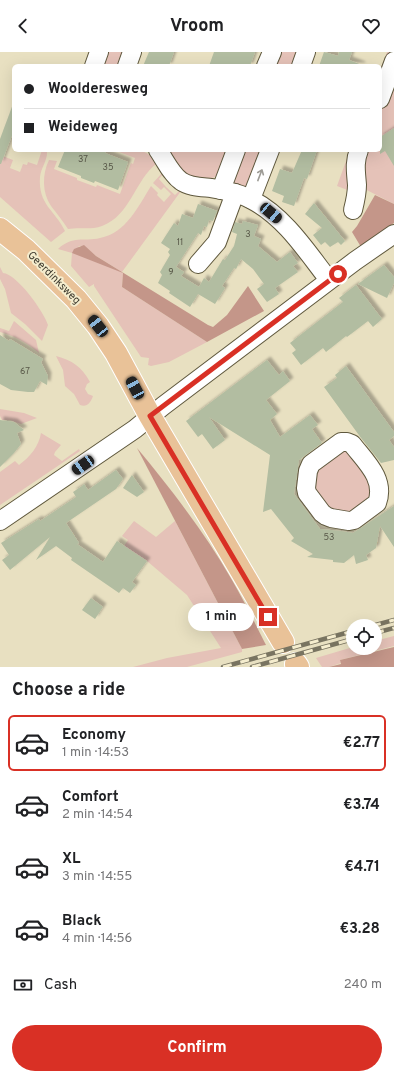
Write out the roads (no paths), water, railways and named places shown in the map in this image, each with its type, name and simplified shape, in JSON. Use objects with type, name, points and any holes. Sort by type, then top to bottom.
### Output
[{"type":"main road","name":"Geerdinksweg","points":[[0,229],[26,250],[76,299],[88,313],[116,353],[150,416],[283,642]]},
{"type":"street","points":[[95,64],[99,52]]},
{"type":"street","points":[[128,64],[132,52]]},
{"type":"street","points":[[267,64],[272,52]]},
{"type":"street","points":[[302,64],[306,52]]},
{"type":"street","points":[[382,94],[394,61]]},
{"type":"street","points":[[159,152],[175,176],[182,182],[189,185],[236,194],[271,213],[290,230],[329,280]]},
{"type":"street","points":[[236,152],[236,194]]},
{"type":"street","points":[[198,264],[216,242],[236,194],[268,152]]},
{"type":"street","points":[[353,210],[357,184],[355,163],[358,152]]},
{"type":"street","points":[[0,521],[135,429],[329,280],[394,234]]},
{"type":"street","points":[[341,442],[347,442],[352,444],[387,489],[377,502],[354,520],[349,521],[331,518],[322,513],[307,493],[306,488],[309,467],[341,442]]},
{"type":"railway","points":[[382,623],[394,620]]},
{"type":"railway","points":[[382,631],[394,628]]},
{"type":"railway","points":[[223,667],[346,633]]},
{"type":"railway","points":[[252,667],[346,641]]}]
